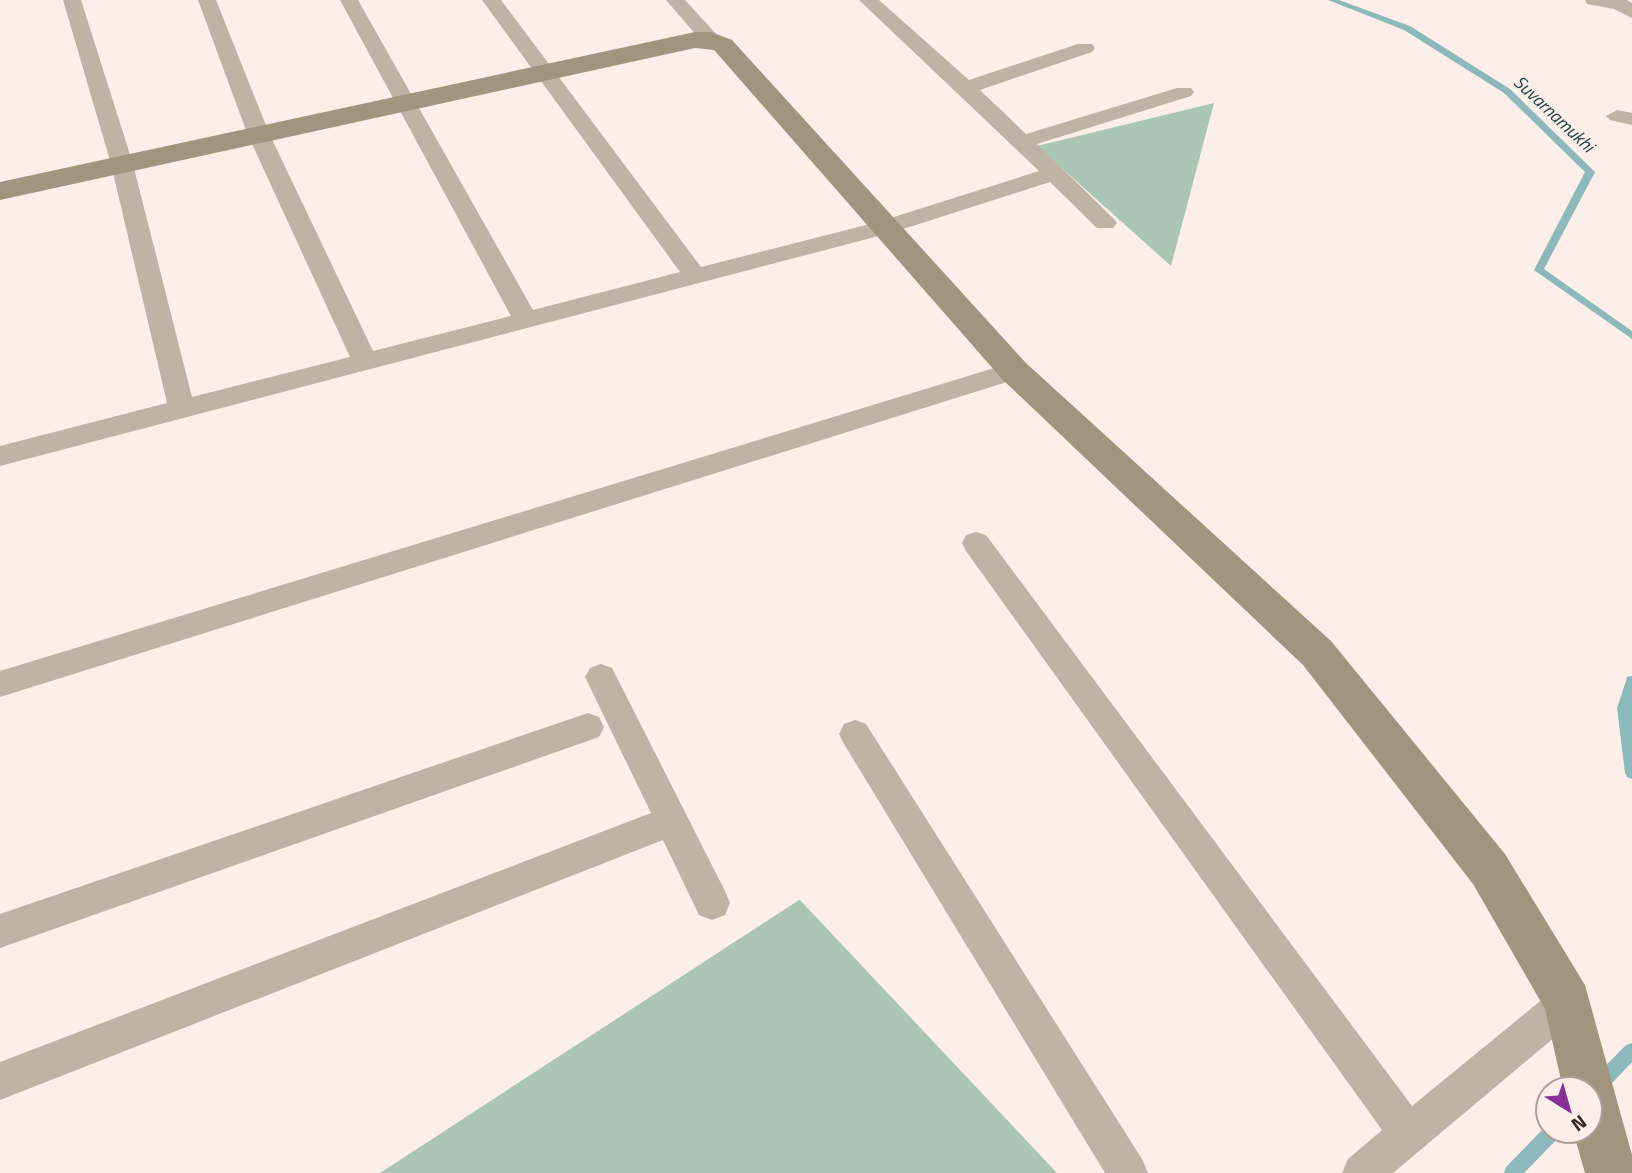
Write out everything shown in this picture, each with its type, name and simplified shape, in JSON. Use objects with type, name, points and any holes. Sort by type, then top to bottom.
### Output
[{"type":"street","points":[[72,0],[122,164],[181,409]]},
{"type":"street","points":[[207,0],[258,133],[365,362]]},
{"type":"street","points":[[349,0],[526,320]]},
{"type":"street","points":[[491,0],[695,276]]},
{"type":"street","points":[[675,0],[711,40]]},
{"type":"street","points":[[868,0],[966,88],[1105,223]]},
{"type":"street","points":[[1594,0],[1626,5]]},
{"type":"street","points":[[0,191],[695,40],[711,40],[723,45],[1014,371],[1317,653],[1489,869],[1569,1004],[1585,1075]]},
{"type":"street","points":[[966,88],[1085,48]]},
{"type":"street","points":[[1022,142],[1184,92]]},
{"type":"street","points":[[0,456],[886,227],[1054,174]]},
{"type":"street","points":[[0,684],[1014,371]]},
{"type":"street","points":[[976,543],[1409,1134]]},
{"type":"street","points":[[601,677],[712,903]]},
{"type":"street","points":[[0,931],[589,727]]},
{"type":"street","points":[[855,734],[1128,1173]]},
{"type":"street","points":[[0,1082],[671,821]]},
{"type":"street","points":[[1362,1173],[1569,1004]]},
{"type":"street","points":[[1603,1145],[1611,1173]]},
{"type":"green space","points":[[1214,103],[1171,266],[1037,146]]},
{"type":"green space","points":[[799,900],[1057,1173],[380,1173]]},
{"type":"waterway","name":"Suvarnamukhi","points":[[1332,0],[1407,28],[1507,91],[1590,172],[1539,270],[1632,336]]},
{"type":"waterway","name":"Suvarnamukhi","points":[[1632,681],[1624,708],[1632,773]]},
{"type":"waterway","name":"Suvarnamukhi","points":[[1604,1080],[1632,1051]]},
{"type":"waterway","name":"Suvarnamukhi","points":[[1512,1173],[1539,1145]]}]
